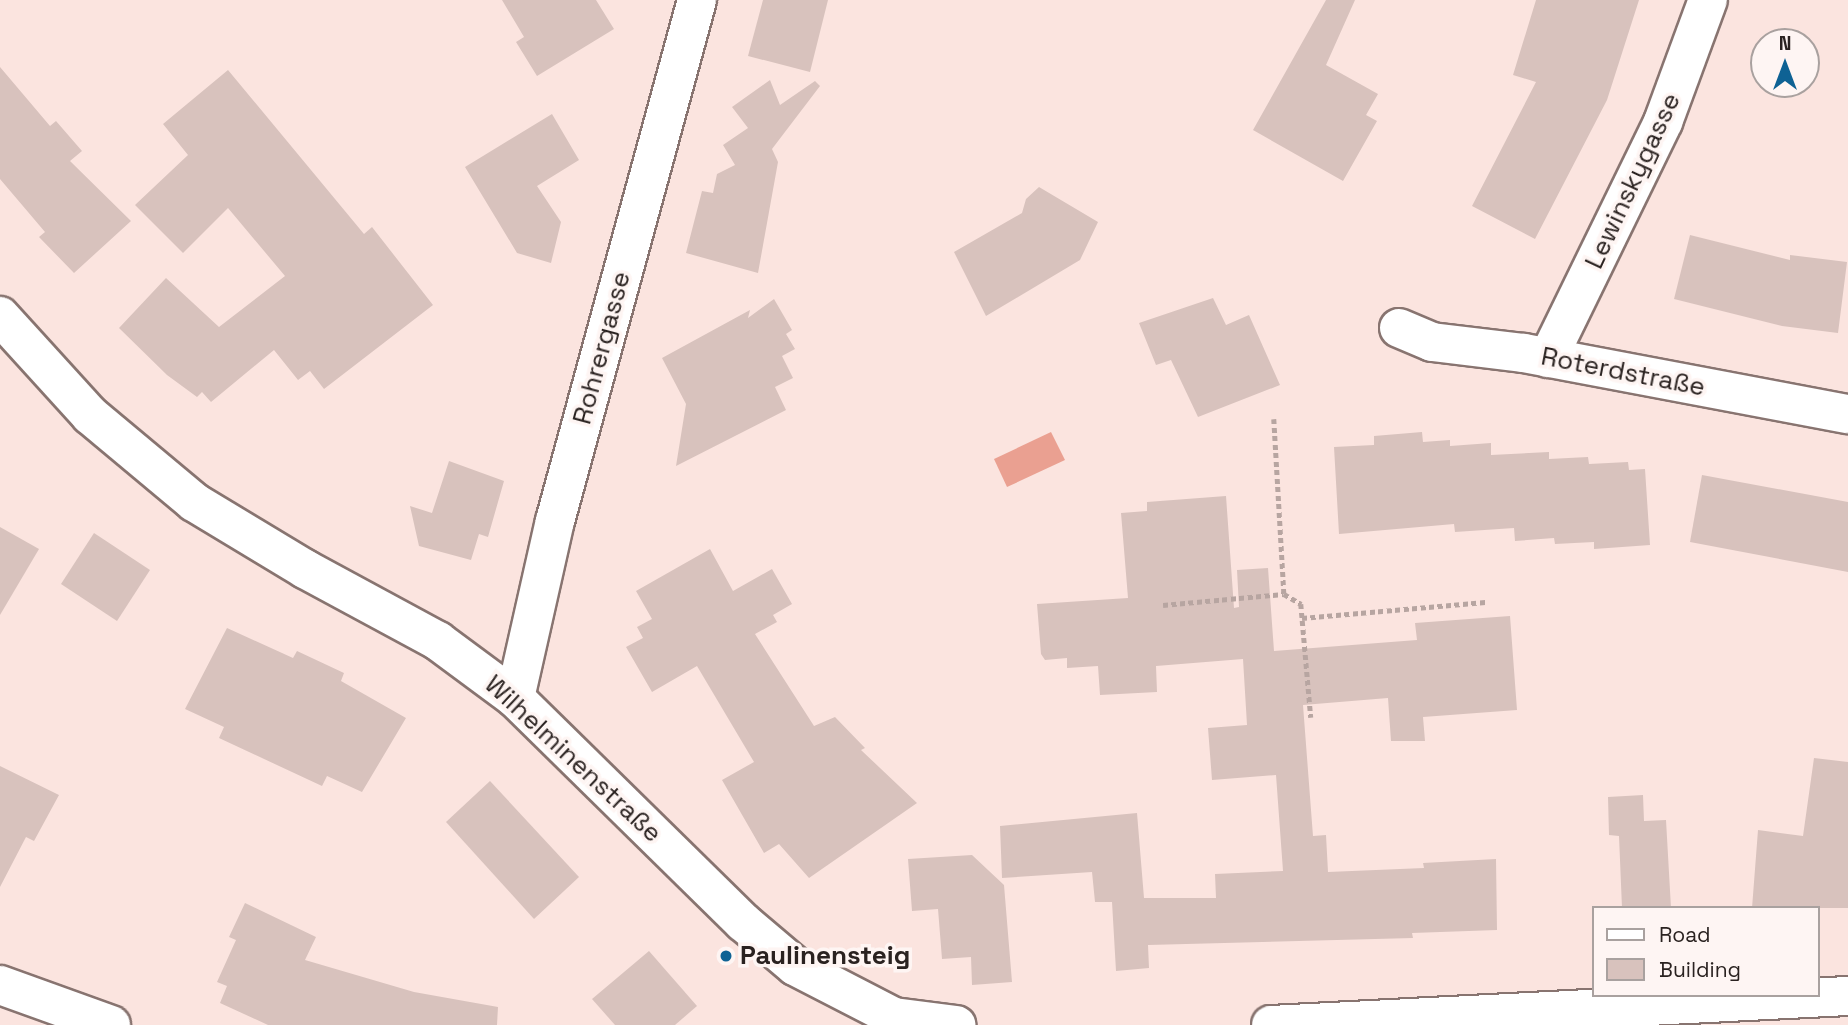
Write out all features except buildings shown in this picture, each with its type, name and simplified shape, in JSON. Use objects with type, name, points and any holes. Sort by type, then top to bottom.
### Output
[{"type":"street","name":"Rohrergasse","points":[[515,698],[555,522],[697,0]]},
{"type":"street","name":"Lewinskygasse","points":[[1548,358],[1663,122],[1708,0]]},
{"type":"street","name":"Wilhelminenstraße","points":[[0,316],[90,415],[194,502],[305,569],[438,640],[515,698],[743,922],[795,966],[888,1021],[956,1025]]},
{"type":"street","name":"Roterdstraße","points":[[1399,328],[1432,342],[1548,358],[1848,414]]},
{"type":"street","points":[[0,985],[111,1025]]},
{"type":"street","points":[[1271,1025],[1541,1018],[1848,996]]},
{"type":"path","points":[[1274,419],[1284,594]]},
{"type":"path","points":[[1163,605],[1284,594],[1301,604],[1311,718]]},
{"type":"path","points":[[1302,618],[1485,602]]},
{"type":"shaded area","points":[[1051,432],[1065,460],[1007,487],[994,459]]},
{"type":"place","name":"Paulinensteig","points":[[726,956]]}]
